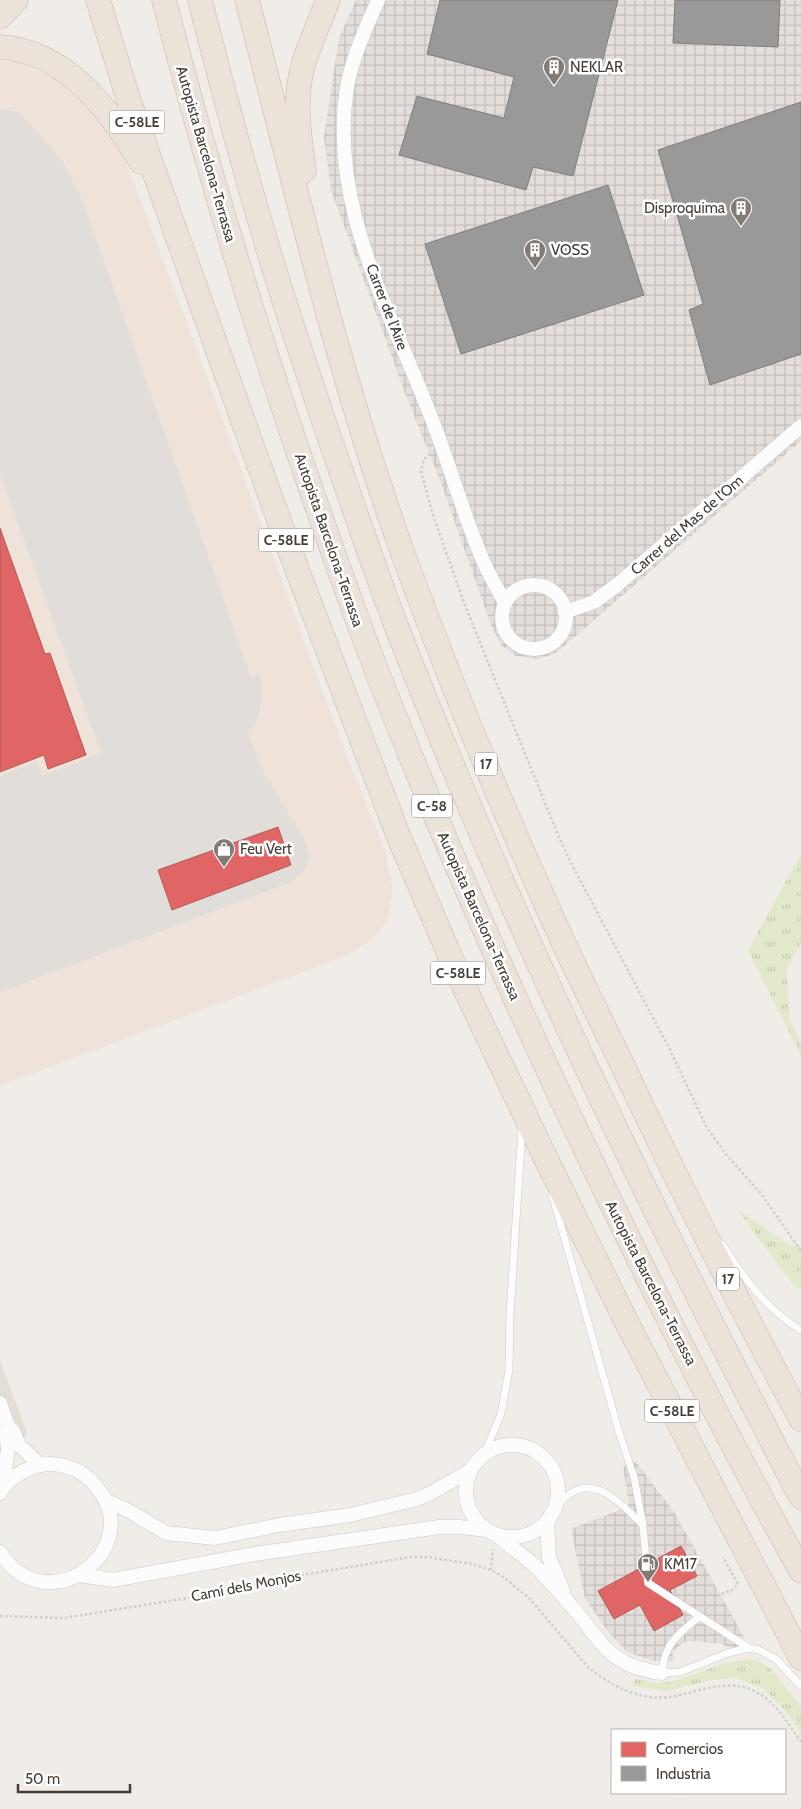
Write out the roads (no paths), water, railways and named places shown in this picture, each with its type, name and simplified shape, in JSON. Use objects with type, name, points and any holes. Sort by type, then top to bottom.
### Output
[{"type":"highway","points":[[0,17],[16,0]]},
{"type":"highway","name":"C-58LE","points":[[98,0],[128,98],[290,551],[398,835],[456,970],[522,1110],[626,1321],[801,1658]]},
{"type":"highway","name":"Autopista Barcelona-Terrassa","points":[[164,0],[198,129],[268,364],[364,638],[415,766],[503,972],[573,1125],[654,1291],[801,1571]]},
{"type":"highway","name":"C-58","points":[[200,0],[264,236],[302,356],[396,625],[443,742],[540,969],[600,1099],[681,1265],[801,1497]]},
{"type":"highway","points":[[247,0],[301,214],[347,378]]},
{"type":"highway","points":[[328,0],[303,63],[297,101],[305,178],[347,378]]},
{"type":"highway","points":[[2,47],[34,55],[53,64],[83,85],[110,114],[141,163],[180,242]]},
{"type":"highway","name":"17","points":[[347,378],[366,443],[406,561],[504,808],[556,927],[657,1137],[765,1353],[801,1419]]},
{"type":"street","name":"Carrer de l'Aire","points":[[378,0],[359,45],[349,79],[344,126],[346,180],[355,221],[364,246],[442,446],[484,563],[505,603]]},
{"type":"street","name":"Carrer del Mas de l'Om","points":[[565,612],[594,602],[617,585],[801,426]]},
{"type":"street","points":[[529,585],[540,586],[551,590],[560,598],[565,612],[564,626],[561,634],[554,641],[539,649],[531,649],[516,643],[505,632],[502,616],[505,603],[521,587],[529,585]]},
{"type":"street","points":[[0,1403],[8,1426],[14,1431],[19,1445],[40,1465]]},
{"type":"street","points":[[1,1491],[8,1449],[6,1431],[8,1426]]},
{"type":"street","points":[[79,1576],[113,1580],[255,1554],[439,1527],[460,1527],[492,1532],[512,1537],[528,1535],[547,1522],[555,1509],[559,1492],[556,1475],[541,1454],[517,1444],[500,1446],[484,1454],[471,1470],[466,1484],[469,1507],[476,1520],[492,1532],[534,1566],[570,1604],[613,1656],[628,1665],[662,1673]]},
{"type":"street","points":[[0,1552],[4,1560],[25,1576],[37,1581],[66,1581],[79,1576],[92,1566],[103,1552],[110,1526],[109,1513],[100,1490],[88,1477],[74,1468],[57,1464],[40,1465],[23,1471],[1,1491]]},
{"type":"street","points":[[105,1500],[129,1510],[166,1533],[215,1538],[279,1525],[350,1514],[417,1499],[471,1470]]},
{"type":"street","points":[[547,1522],[549,1558],[570,1604]]},
{"type":"street","points":[[0,1565],[17,1571]]},
{"type":"lane","points":[[484,1454],[501,1414],[509,1370],[510,1314],[522,1110]]},
{"type":"lane","points":[[657,1137],[689,1183]]},
{"type":"lane","points":[[547,1161],[555,1206],[619,1432],[634,1477],[643,1525],[648,1583],[749,1648],[759,1650],[776,1659],[801,1686]]},
{"type":"lane","points":[[717,1234],[732,1260],[758,1294],[781,1316],[801,1330]]},
{"type":"lane","points":[[555,1509],[563,1498],[575,1490],[585,1487],[596,1488],[618,1501],[643,1525]]},
{"type":"lane","points":[[699,1617],[674,1638],[663,1662],[662,1673],[680,1672],[728,1653],[749,1648]]},
{"type":"place","name":"NEKLAR","points":[[554,86]]},
{"type":"place","name":"Disproquima","points":[[741,227]]},
{"type":"place","name":"VOSS","points":[[535,269]]},
{"type":"place","name":"Feu Vert","points":[[224,868]]},
{"type":"place","name":"KM17","points":[[648,1583]]}]
